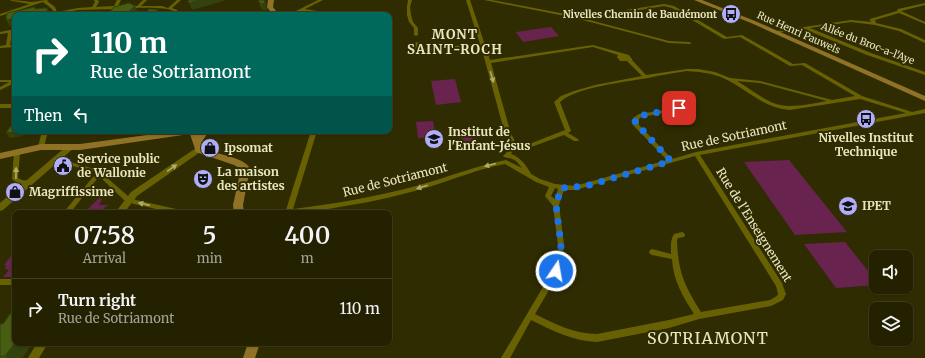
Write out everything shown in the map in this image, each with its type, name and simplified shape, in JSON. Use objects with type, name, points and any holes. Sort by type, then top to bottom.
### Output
[{"type":"main road","points":[[271,0],[270,7],[274,12]]},
{"type":"main road","name":"Rue Henri Pauwels","points":[[697,0],[777,32],[925,98]]},
{"type":"main road","points":[[0,156],[41,147],[71,147],[171,134]]},
{"type":"main road","points":[[195,134],[198,146],[210,156],[237,162],[246,168],[238,210]]},
{"type":"main road","points":[[198,146],[204,134]]},
{"type":"main road","points":[[249,358],[253,346]]},
{"type":"street","points":[[12,0],[37,3]]},
{"type":"street","points":[[94,8],[97,2],[96,0]]},
{"type":"street","points":[[113,10],[119,0]]},
{"type":"street","points":[[138,7],[145,0]]},
{"type":"street","points":[[303,12],[321,0]]},
{"type":"street","points":[[410,0],[408,10],[413,26],[416,28],[416,35]]},
{"type":"street","points":[[468,0],[488,62],[508,134],[512,140],[512,149],[505,158],[507,163],[514,163],[524,148]]},
{"type":"street","points":[[486,0],[582,18],[669,42],[689,44]]},
{"type":"street","points":[[0,15],[45,1],[54,8],[55,12]]},
{"type":"street","points":[[68,12],[94,8],[113,10],[130,7],[166,8],[167,10],[178,2]]},
{"type":"street","points":[[874,22],[899,12],[899,10],[925,4]]},
{"type":"street","points":[[582,18],[668,6],[726,38],[741,36],[792,65],[803,64],[860,97],[911,114]]},
{"type":"street","points":[[171,8],[177,12]]},
{"type":"street","points":[[899,12],[925,23]]},
{"type":"street","points":[[777,32],[851,21],[874,22],[900,30],[925,42]]},
{"type":"street","name":"Allée du Broc-a-l'Aye","points":[[805,28],[869,54],[925,74]]},
{"type":"street","points":[[0,33],[12,30]]},
{"type":"street","points":[[8,46],[12,33]]},
{"type":"street","points":[[417,43],[416,51],[482,45]]},
{"type":"street","points":[[0,47],[12,46]]},
{"type":"street","points":[[488,62],[593,46],[621,55],[619,57],[620,59],[629,60],[646,77]]},
{"type":"street","points":[[512,149],[517,147],[524,148],[565,133],[568,128],[557,102],[560,97],[579,90],[687,70],[704,71],[730,79],[760,82],[832,100]]},
{"type":"street","points":[[730,79],[779,107],[790,108],[832,100],[860,97]]},
{"type":"street","points":[[0,81],[12,81]]},
{"type":"street","points":[[0,90],[12,83]]},
{"type":"street","points":[[0,106],[12,106]]},
{"type":"street","points":[[671,161],[636,125],[636,118],[639,116],[693,106]]},
{"type":"street","name":"Rue de Sotriamont","points":[[309,210],[353,204],[414,189],[481,167],[507,163],[524,174],[552,187],[561,188],[586,186],[696,154],[925,111]]},
{"type":"street","points":[[565,133],[576,140]]},
{"type":"street","points":[[41,147],[45,134]]},
{"type":"street","points":[[288,210],[313,134]]},
{"type":"street","points":[[121,210],[134,194],[198,146]]},
{"type":"street","points":[[0,208],[71,147]]},
{"type":"street","points":[[17,152],[15,179],[21,182],[29,182]]},
{"type":"street","name":"Rue de l'Enseignement","points":[[530,316],[568,334],[586,339],[771,303],[780,298],[782,294],[779,285],[696,154]]},
{"type":"street","points":[[508,156],[516,159]]},
{"type":"street","name":"Rue de Sotriamont","points":[[516,159],[529,175]]},
{"type":"street","points":[[57,160],[96,171],[129,200],[172,210]]},
{"type":"street","points":[[68,210],[95,178],[102,176]]},
{"type":"street","points":[[552,187],[548,196],[556,205]]},
{"type":"street","points":[[505,358],[552,281],[560,259],[560,234],[556,205],[561,188]]},
{"type":"street","points":[[682,235],[676,236],[674,240],[674,257],[677,278],[699,316]]},
{"type":"street","points":[[652,252],[674,257]]},
{"type":"street","points":[[0,282],[12,282]]},
{"type":"street","points":[[33,358],[41,346]]},
{"type":"shaded area","points":[[551,27],[559,36],[523,42],[516,32]]},
{"type":"shaded area","points":[[455,79],[461,102],[436,105],[431,81]]},
{"type":"shaded area","points":[[433,121],[436,137],[418,138],[416,122]]},
{"type":"shaded area","points":[[473,130],[482,148],[466,151],[458,133]]},
{"type":"shaded area","points":[[789,160],[847,232],[795,235],[744,162]]},
{"type":"shaded area","points":[[99,198],[102,199],[99,205],[109,205],[104,208],[105,210],[87,210]]},
{"type":"shaded area","points":[[845,242],[869,272],[869,286],[836,288],[804,244]]},
{"type":"shaded area","points":[[12,255],[12,277],[3,277],[9,270],[5,269],[6,265],[4,265]]},
{"type":"building","points":[[188,0],[200,0],[189,3]]},
{"type":"building","points":[[258,0],[264,0],[265,3],[261,4]]},
{"type":"building","points":[[129,3],[135,6],[128,12],[110,12],[114,7]]},
{"type":"building","points":[[35,7],[35,9],[47,8],[47,12],[12,12],[12,19],[6,20],[7,13]]},
{"type":"building","points":[[149,9],[158,10],[156,12],[146,12]]},
{"type":"building","points":[[12,124],[12,132],[6,133]]},
{"type":"building","points":[[12,311],[13,346],[5,356],[0,356],[0,324],[3,324]]},
{"type":"place","name":"Nivelles Chemin de Baudémont","points":[[731,14]]},
{"type":"place","name":"Nivelles Institut Technique","points":[[866,119]]},
{"type":"place","name":"Institut de l'Enfant-Jésus","points":[[434,139]]},
{"type":"place","name":"Ipsomat","points":[[210,148]]},
{"type":"place","name":"Service public de Wallonie","points":[[63,166]]},
{"type":"place","name":"La maison des artistes","points":[[203,179]]},
{"type":"place","name":"Magriffissime","points":[[15,192]]},
{"type":"place","name":"IPET","points":[[848,206]]},
{"type":"district","name":"MONT SAINT-ROCH","points":[[455,42]]},
{"type":"district","name":"SOTRIAMONT","points":[[708,338]]},
{"type":"route","points":[[556,271],[560,259],[561,245],[556,205],[561,193],[561,188],[586,186],[671,161],[636,125],[635,122],[636,118],[639,116],[679,108]]}]
